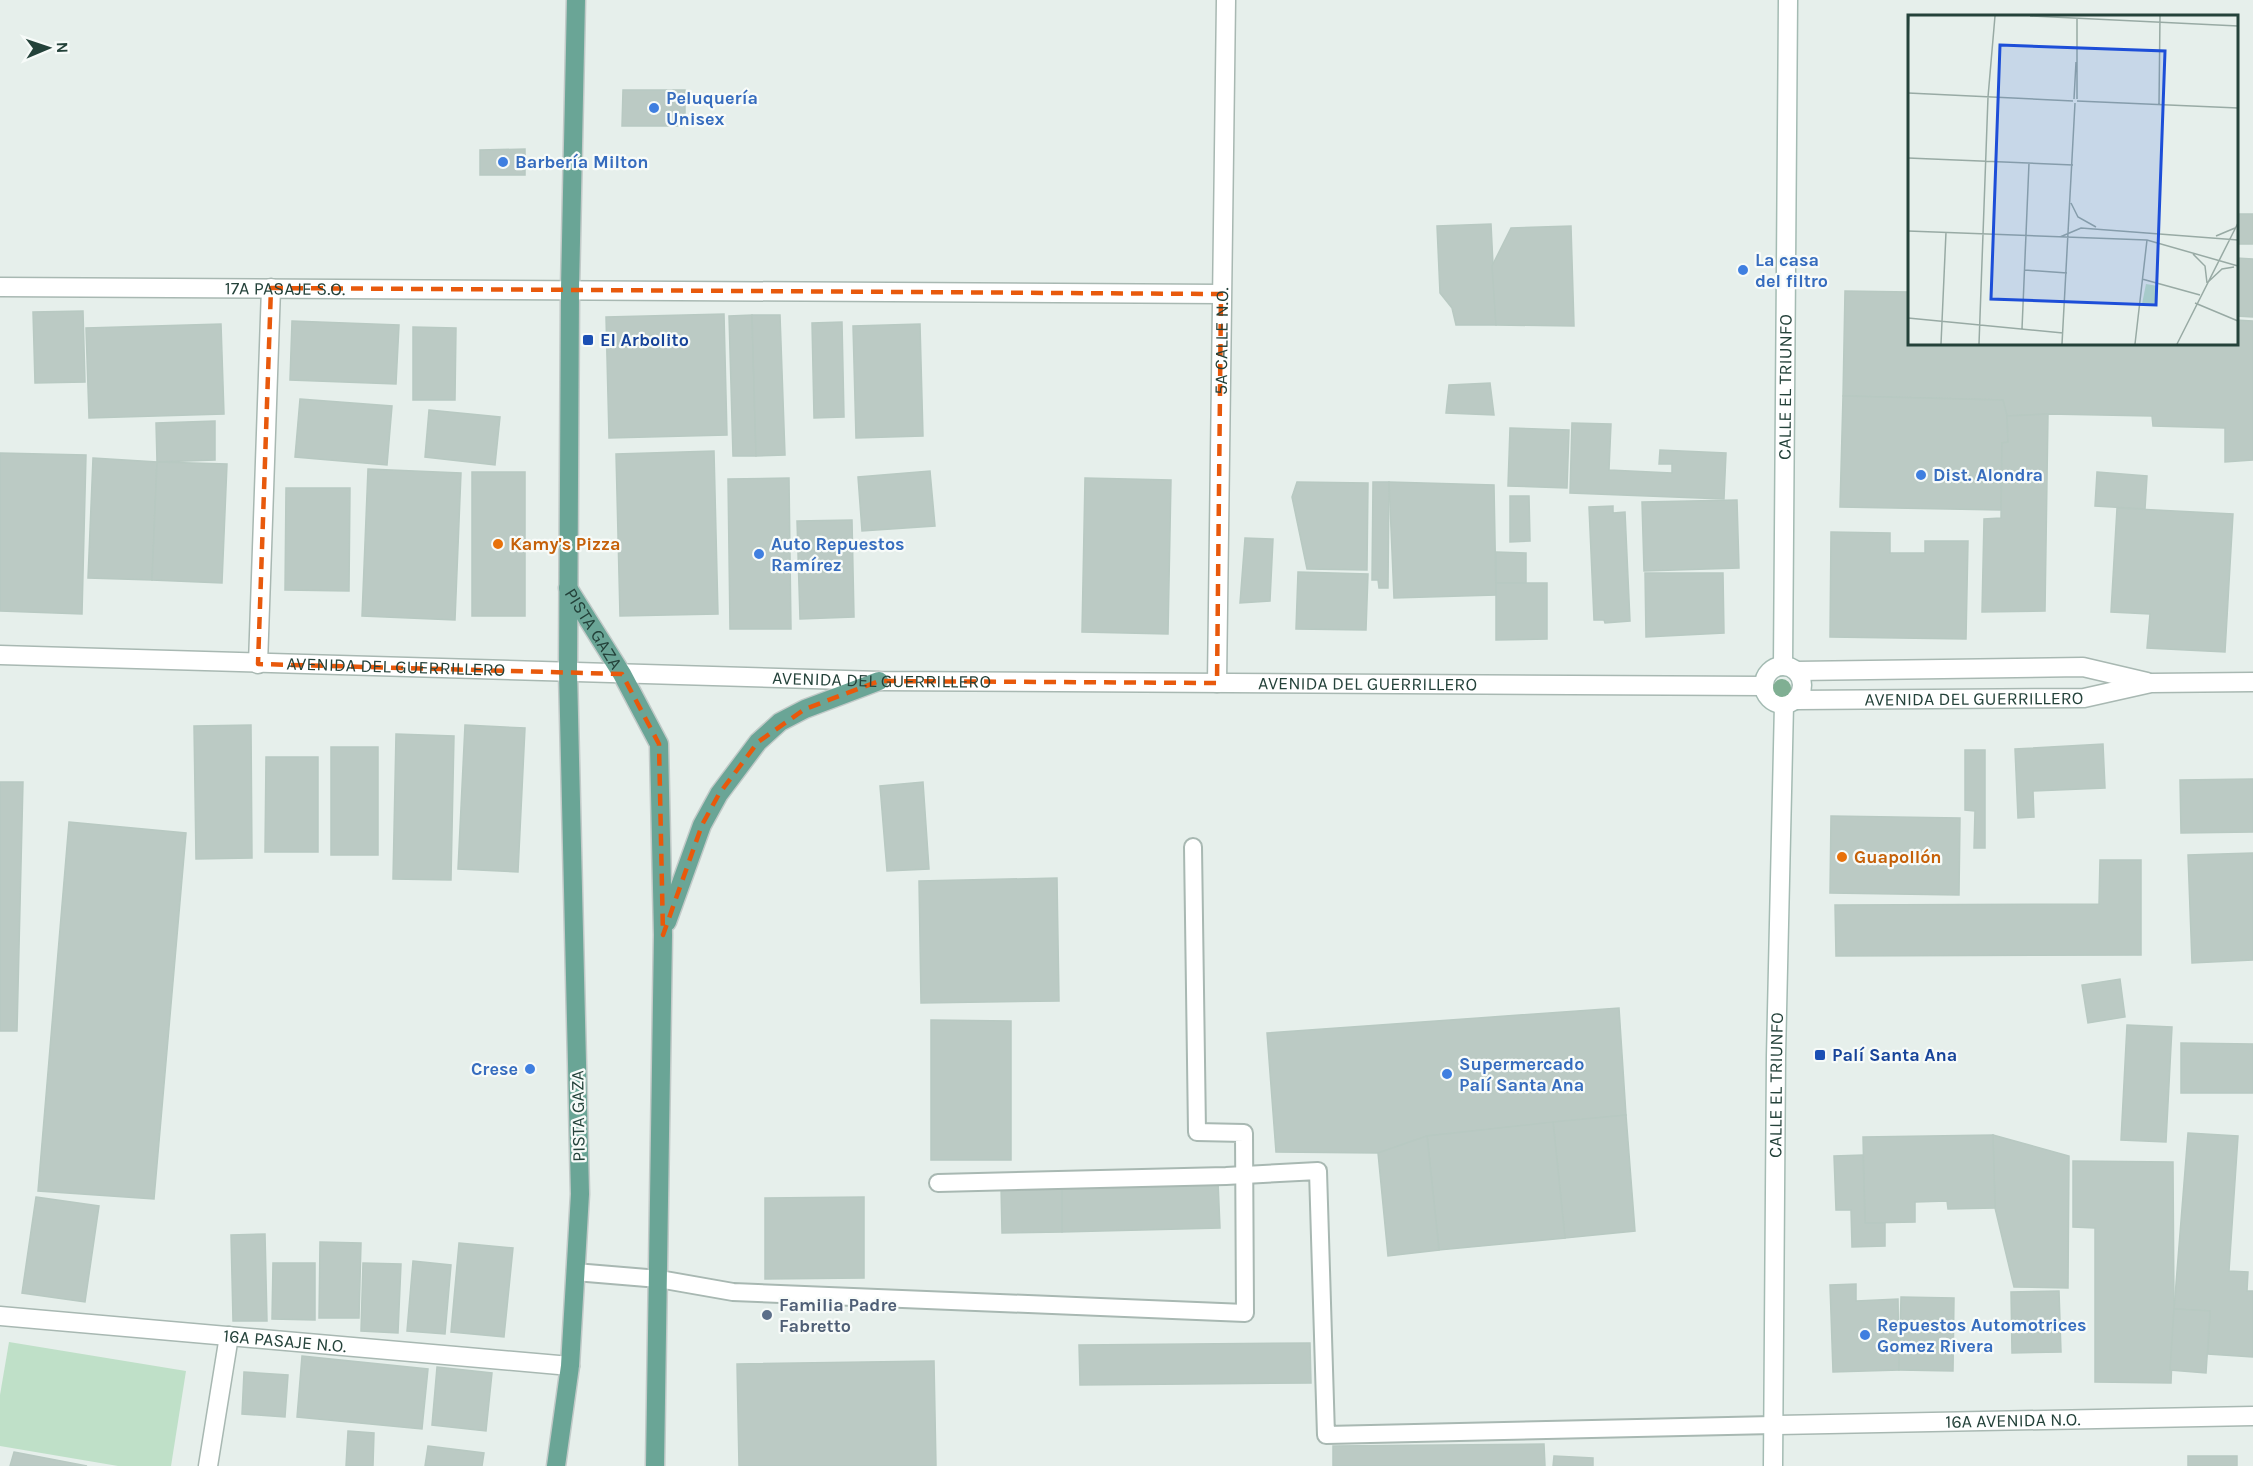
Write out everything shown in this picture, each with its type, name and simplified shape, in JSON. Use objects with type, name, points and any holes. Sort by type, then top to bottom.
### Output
[{"type":"main road","points":[[568,588],[570,289],[576,0]]},
{"type":"main road","name":"PISTA GAZA","points":[[556,1466],[570,1366],[580,1194],[568,588]]},
{"type":"main road","name":"PISTA GAZA","points":[[568,588],[622,674],[659,744],[663,935],[655,1466]]},
{"type":"main road","points":[[663,935],[682,875],[702,825],[719,794],[758,741],[780,722],[805,709],[879,681]]},
{"type":"street","name":"5A CALLE N.O.","points":[[1217,683],[1226,0]]},
{"type":"street","name":"CALLE EL TRIUNFO","points":[[1788,0],[1790,668]]},
{"type":"street","name":"17A PASAJE S.O.","points":[[0,287],[1221,294]]},
{"type":"street","points":[[258,664],[271,288]]},
{"type":"street","name":"AVENIDA DEL GUERRILLERO","points":[[0,655],[879,681],[1763,686]]},
{"type":"street","name":"AVENIDA DEL GUERRILLERO","points":[[1790,668],[2083,667],[2151,683]]},
{"type":"street","points":[[1790,668],[1801,677],[1803,685],[1790,702],[1770,700],[1763,686],[1764,678],[1769,671],[1790,668]]},
{"type":"street","name":"AVENIDA DEL GUERRILLERO","points":[[1790,702],[2084,698],[2151,683],[2253,682]]},
{"type":"street","name":"CALLE EL TRIUNFO","points":[[1773,1466],[1777,1044],[1790,702]]},
{"type":"street","name":"16A PASAJE N.O.","points":[[0,1316],[570,1366]]},
{"type":"street","points":[[208,1466],[229,1336]]},
{"type":"street","name":"16A AVENIDA N.O.","points":[[1773,1425],[2253,1416]]},
{"type":"lane","points":[[575,1272],[658,1279],[734,1292],[1245,1313],[1244,1133],[1197,1132],[1193,847]]},
{"type":"lane","points":[[938,1183],[1318,1171],[1326,1435],[1773,1425]]},
{"type":"highlighted area","points":[[271,288],[1221,294],[1217,683],[879,681],[805,709],[758,742],[719,794],[702,825],[663,935],[659,744],[622,674],[258,664]]},
{"type":"green space","points":[[9,1342],[186,1371],[171,1466],[118,1466],[0,1446],[0,1395]]},
{"type":"building","name":"Peluquería Unisex","points":[[623,90],[685,90],[685,126],[622,126]]},
{"type":"building","name":"Barbería Milton","points":[[525,149],[525,175],[480,175],[480,150]]},
{"type":"building","points":[[2238,214],[2253,214],[2253,244],[2238,244]]},
{"type":"building","points":[[1491,224],[1496,325],[1456,325],[1452,308],[1440,293],[1437,226]]},
{"type":"building","points":[[1571,226],[1574,326],[1496,325],[1492,266],[1511,228]]},
{"type":"building","points":[[2238,258],[2253,259],[2253,317],[2238,316]]},
{"type":"building","points":[[1845,291],[1908,292],[1908,345],[2238,345],[2238,320],[2253,321],[2253,460],[2225,462],[2225,428],[2153,426],[2152,416],[2048,414],[2007,416],[2003,400],[1843,396]]},
{"type":"building","points":[[83,311],[85,382],[35,383],[33,312]]},
{"type":"building","points":[[724,314],[727,435],[609,438],[606,317]]},
{"type":"building","points":[[752,315],[756,456],[733,456],[729,316]]},
{"type":"building","points":[[752,315],[780,315],[785,455],[756,456]]},
{"type":"building","points":[[292,321],[399,325],[396,384],[290,380]]},
{"type":"building","points":[[842,322],[844,417],[814,418],[812,323]]},
{"type":"building","points":[[221,324],[224,414],[89,418],[86,328]]},
{"type":"building","points":[[920,324],[923,436],[856,438],[853,326]]},
{"type":"building","points":[[413,327],[456,328],[455,400],[413,400]]},
{"type":"building","points":[[1490,383],[1494,415],[1446,413],[1449,385]]},
{"type":"building","name":"Dist. Alondra","points":[[1843,396],[2003,400],[2007,416],[2008,442],[2002,443],[2001,510],[1840,507]]},
{"type":"building","points":[[300,399],[392,406],[387,465],[295,457]]},
{"type":"building","points":[[429,410],[500,417],[495,465],[425,457]]},
{"type":"building","points":[[2048,414],[2045,611],[1982,612],[1984,519],[2001,518],[2002,443],[2008,442],[2007,416]]},
{"type":"building","points":[[215,421],[215,460],[157,462],[156,423]]},
{"type":"building","points":[[1572,423],[1611,424],[1609,470],[1672,473],[1672,464],[1659,464],[1660,450],[1726,453],[1724,499],[1570,493]]},
{"type":"building","points":[[1510,428],[1569,430],[1567,488],[1508,486]]},
{"type":"building","points":[[714,451],[718,614],[620,616],[616,454]]},
{"type":"building","points":[[0,453],[86,455],[82,614],[0,611]]},
{"type":"building","points":[[93,458],[157,462],[152,580],[88,578]]},
{"type":"building","points":[[157,462],[227,464],[222,583],[152,580]]},
{"type":"building","points":[[368,469],[461,473],[455,620],[362,616]]},
{"type":"building","points":[[930,471],[935,526],[862,531],[858,477]]},
{"type":"building","name":"Kamy's Pizza","points":[[472,472],[525,472],[525,616],[472,616]]},
{"type":"building","points":[[2097,472],[2147,476],[2145,509],[2095,506]]},
{"type":"building","name":"Auto Repuestos Ramírez","points":[[789,478],[791,629],[730,629],[728,479]]},
{"type":"building","points":[[1085,478],[1171,480],[1168,634],[1082,632]]},
{"type":"building","points":[[1297,482],[1368,483],[1367,570],[1307,569],[1292,497]]},
{"type":"building","points":[[1373,482],[1389,482],[1388,588],[1379,588],[1378,580],[1372,580]]},
{"type":"building","points":[[1389,482],[1494,485],[1496,595],[1394,598]]},
{"type":"building","points":[[286,488],[350,488],[349,591],[285,590]]},
{"type":"building","points":[[1510,496],[1529,496],[1530,541],[1510,542]]},
{"type":"building","points":[[1737,500],[1739,568],[1644,571],[1642,502]]},
{"type":"building","points":[[1613,506],[1613,513],[1625,512],[1630,621],[1605,623],[1604,620],[1594,620],[1589,507]]},
{"type":"building","points":[[2117,508],[2233,514],[2225,652],[2147,648],[2150,614],[2111,612]]},
{"type":"building","points":[[852,520],[854,617],[800,619],[797,521]]},
{"type":"building","points":[[1831,532],[1890,533],[1890,553],[1925,553],[1925,541],[1968,541],[1966,639],[1830,637]]},
{"type":"building","points":[[1245,538],[1273,539],[1270,601],[1240,603]]},
{"type":"building","points":[[1496,552],[1526,553],[1526,583],[1496,583]]},
{"type":"building","points":[[1298,572],[1368,574],[1366,630],[1296,629]]},
{"type":"building","points":[[1645,573],[1723,573],[1724,633],[1646,637]]},
{"type":"building","points":[[1496,583],[1547,583],[1547,639],[1496,640]]},
{"type":"building","points":[[251,725],[252,858],[196,859],[194,726]]},
{"type":"building","points":[[465,725],[525,728],[518,872],[458,869]]},
{"type":"building","points":[[396,734],[454,736],[451,880],[393,879]]},
{"type":"building","points":[[2103,744],[2105,788],[2033,791],[2034,817],[2018,818],[2015,749]]},
{"type":"building","points":[[331,747],[378,747],[378,855],[331,855]]},
{"type":"building","points":[[1965,750],[1985,750],[1985,848],[1974,848],[1975,811],[1965,810]]},
{"type":"building","points":[[266,757],[318,757],[318,852],[265,852]]},
{"type":"building","points":[[2253,779],[2253,832],[2181,833],[2180,780]]},
{"type":"building","points":[[0,782],[23,782],[17,1031],[0,1031]]},
{"type":"building","points":[[923,782],[929,869],[887,871],[880,786]]},
{"type":"building","points":[[1831,816],[1960,818],[1959,895],[1830,893]]},
{"type":"building","points":[[69,822],[186,833],[154,1199],[38,1191]]},
{"type":"building","points":[[2253,853],[2253,960],[2192,963],[2188,855]]},
{"type":"building","points":[[2100,860],[2141,860],[2141,955],[1836,956],[1835,905],[2099,904]]},
{"type":"building","points":[[1057,878],[1059,1001],[921,1003],[919,881]]},
{"type":"building","points":[[2120,979],[2125,1017],[2088,1023],[2082,985]]},
{"type":"building","name":"Supermercado Palí Santa Ana","points":[[1619,1008],[1626,1115],[1427,1136],[1378,1153],[1276,1152],[1267,1033]]},
{"type":"building","points":[[931,1020],[1011,1021],[1011,1160],[931,1160]]},
{"type":"building","points":[[2127,1025],[2172,1027],[2166,1142],[2121,1140]]},
{"type":"building","points":[[2181,1043],[2253,1044],[2253,1093],[2181,1093]]},
{"type":"building","points":[[1626,1115],[1635,1231],[1565,1238],[1553,1122]]},
{"type":"building","points":[[1553,1122],[1565,1238],[1439,1250],[1427,1136]]},
{"type":"building","points":[[2188,1133],[2238,1136],[2229,1271],[2248,1272],[2247,1291],[2253,1291],[2253,1357],[2208,1354],[2210,1311],[2174,1309]]},
{"type":"building","points":[[1993,1135],[2069,1156],[2068,1288],[2014,1287],[1995,1208]]},
{"type":"building","points":[[1993,1135],[1995,1208],[1948,1209],[1947,1201],[1915,1202],[1915,1222],[1865,1223],[1863,1137]]},
{"type":"building","points":[[1427,1136],[1439,1250],[1388,1256],[1378,1153]]},
{"type":"building","points":[[1863,1155],[1865,1223],[1885,1223],[1885,1246],[1852,1247],[1851,1210],[1836,1210],[1834,1156]]},
{"type":"building","points":[[2073,1161],[2173,1162],[2174,1309],[2171,1383],[2095,1382],[2095,1228],[2073,1227]]},
{"type":"building","points":[[1218,1181],[1220,1228],[1062,1232],[1062,1185]]},
{"type":"building","points":[[1062,1185],[1062,1232],[1002,1233],[1001,1186]]},
{"type":"building","points":[[36,1197],[99,1206],[85,1302],[22,1293]]},
{"type":"building","points":[[864,1197],[864,1278],[765,1279],[765,1198]]},
{"type":"building","points":[[265,1234],[267,1321],[233,1321],[231,1235]]},
{"type":"building","points":[[320,1242],[361,1243],[359,1318],[319,1318]]},
{"type":"building","points":[[459,1243],[513,1248],[504,1337],[451,1332]]},
{"type":"building","points":[[413,1261],[451,1265],[445,1334],[407,1331]]},
{"type":"building","points":[[273,1263],[315,1263],[315,1320],[272,1319]]},
{"type":"building","points":[[363,1263],[401,1264],[398,1333],[361,1331]]},
{"type":"building","name":"Repuestos Automotrices Gomez Rivera","points":[[1856,1284],[1856,1301],[1898,1299],[1899,1370],[1833,1372],[1830,1285]]},
{"type":"building","points":[[2059,1291],[2061,1352],[2012,1353],[2011,1292]]},
{"type":"building","points":[[1901,1297],[1954,1298],[1953,1371],[1899,1370]]},
{"type":"building","points":[[2174,1309],[2210,1311],[2206,1373],[2170,1370]]},
{"type":"building","points":[[1310,1343],[1311,1383],[1080,1385],[1079,1345]]},
{"type":"building","points":[[302,1356],[428,1369],[422,1429],[297,1417]]},
{"type":"building","points":[[934,1361],[936,1466],[739,1466],[737,1364]]},
{"type":"building","points":[[437,1367],[492,1373],[486,1431],[432,1425]]},
{"type":"building","points":[[244,1372],[288,1375],[285,1417],[242,1414]]},
{"type":"building","points":[[348,1431],[374,1433],[373,1466],[346,1466]]},
{"type":"building","points":[[1544,1444],[1545,1466],[1333,1466],[1333,1446]]},
{"type":"building","points":[[428,1446],[484,1453],[482,1466],[425,1466]]},
{"type":"building","points":[[14,1452],[87,1466],[10,1466]]},
{"type":"building","points":[[1554,1456],[1593,1458],[1593,1466],[1553,1466]]},
{"type":"building","points":[[2188,1456],[2237,1456],[2237,1466],[2188,1466]]},
{"type":"place","name":"Peluquería Unisex","points":[[654,108]]},
{"type":"place","name":"Barbería Milton","points":[[503,162]]},
{"type":"place","name":"La casa del filtro","points":[[1743,270]]},
{"type":"place","name":"El Arbolito","points":[[588,340]]},
{"type":"place","name":"Dist. Alondra","points":[[1921,475]]},
{"type":"place","name":"Kamy's Pizza","points":[[498,544]]},
{"type":"place","name":"Auto Repuestos Ramírez","points":[[759,554]]},
{"type":"place","name":"Guapollón","points":[[1842,857]]},
{"type":"place","name":"Palí Santa Ana","points":[[1820,1055]]},
{"type":"place","name":"Crese","points":[[530,1069]]},
{"type":"place","name":"Supermercado Palí Santa Ana","points":[[1447,1074]]},
{"type":"place","name":"Familia Padre Fabretto","points":[[767,1315]]},
{"type":"place","name":"Repuestos Automotrices Gomez Rivera","points":[[1865,1335]]}]
